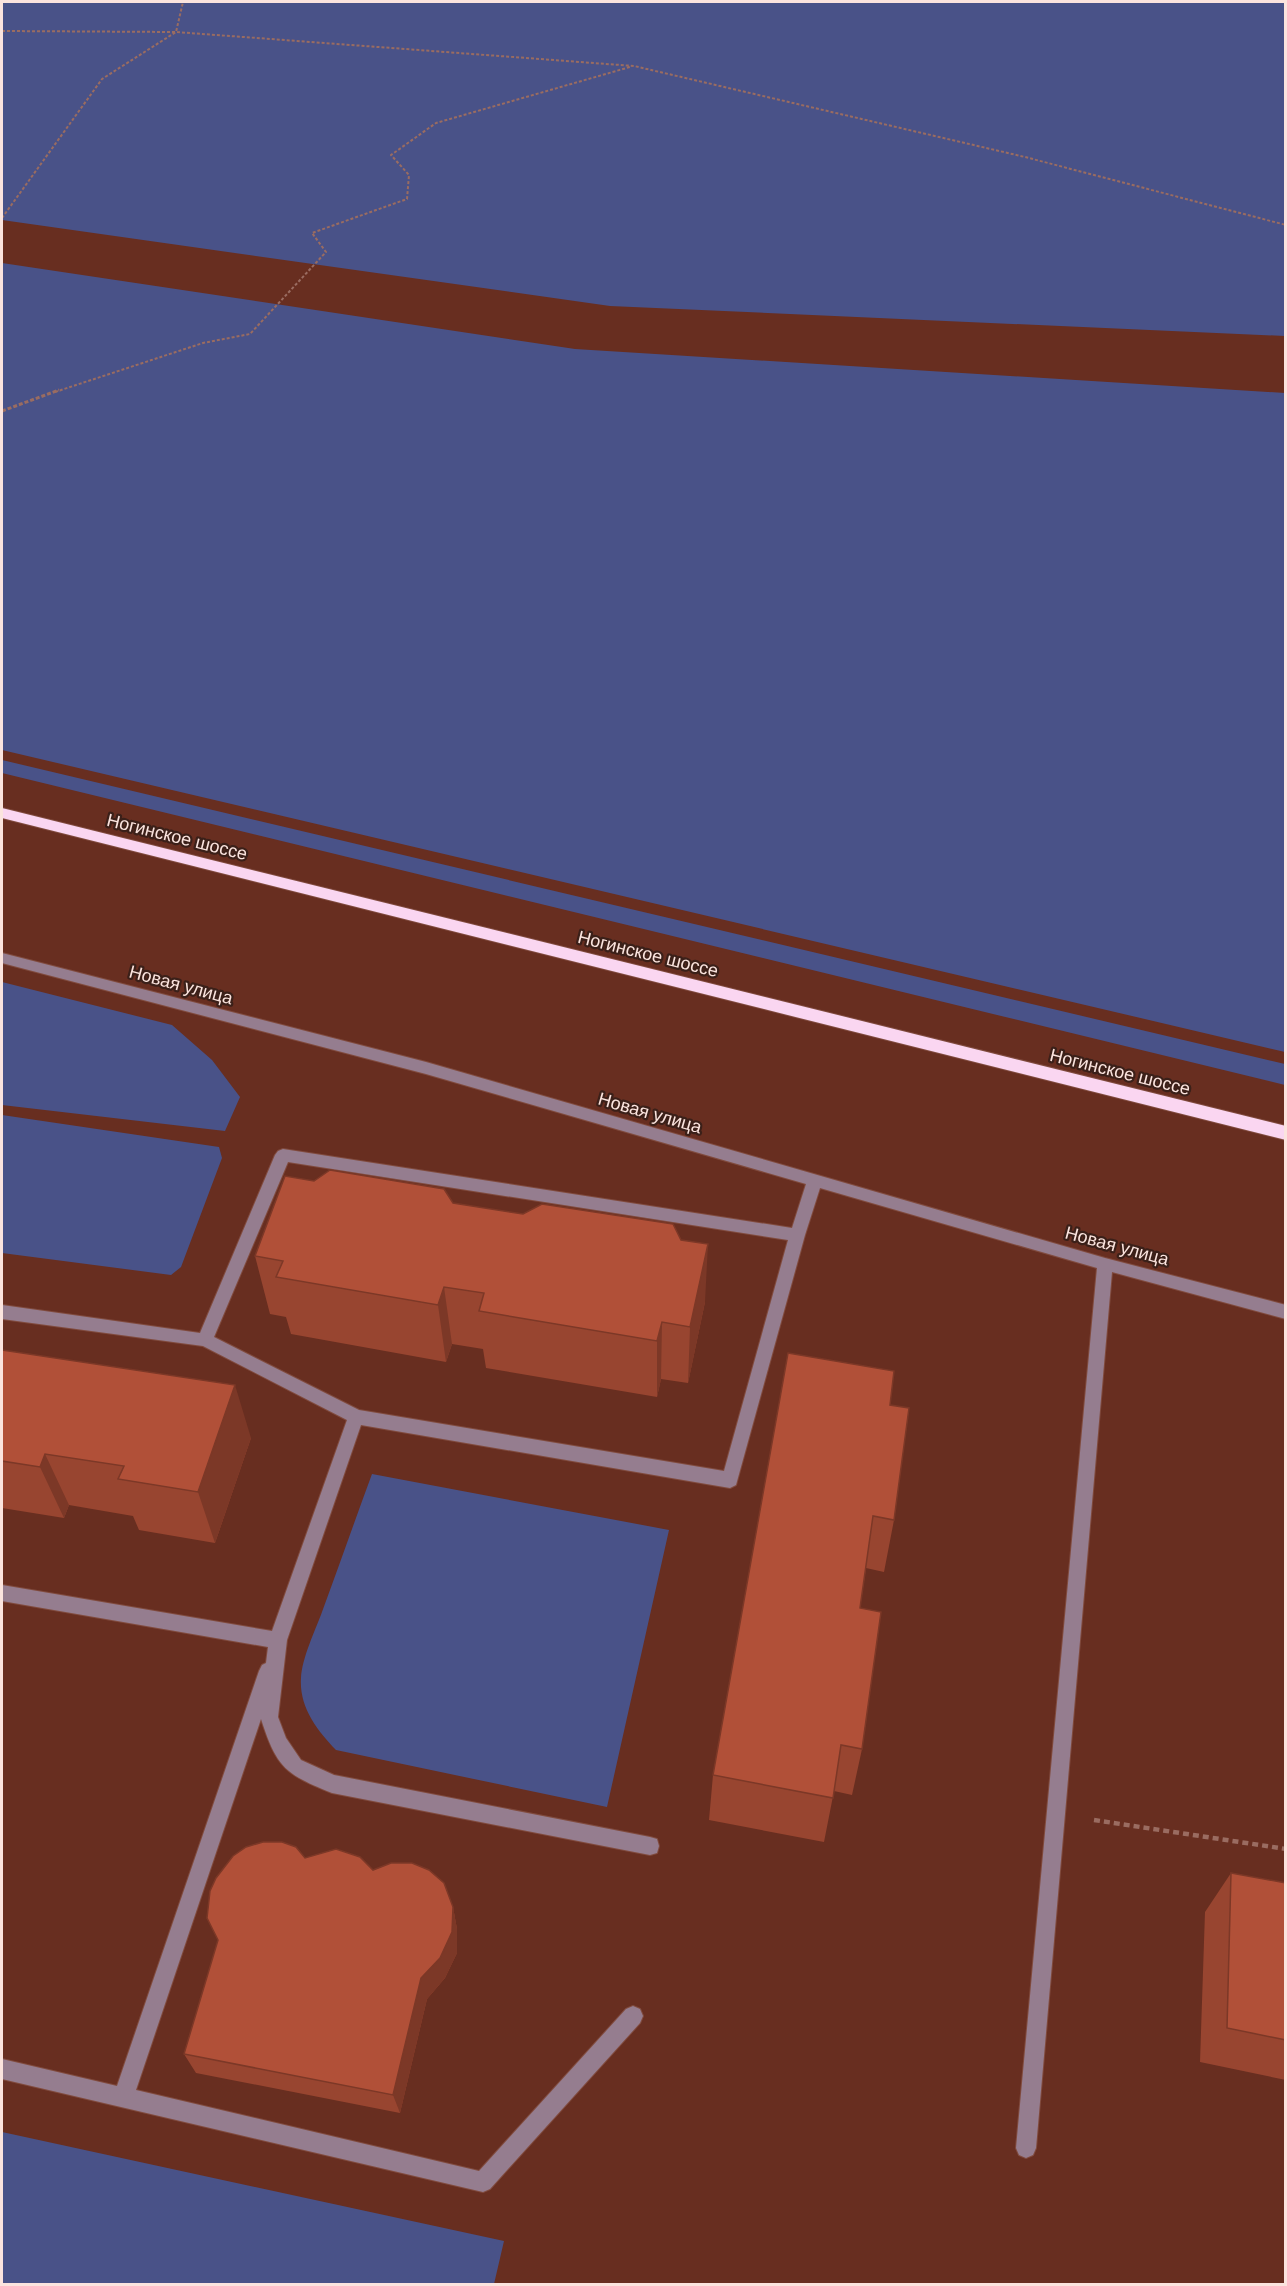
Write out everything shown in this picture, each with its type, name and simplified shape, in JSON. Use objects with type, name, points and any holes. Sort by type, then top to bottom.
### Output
[{"type":"highway","name":"Ногинское шоссе","points":[[2,813],[1286,1133]]},
{"type":"street","name":"Новая улица","points":[[2,958],[426,1068],[1105,1264],[1286,1312]]},
{"type":"street","points":[[205,1340],[283,1155],[797,1235]]},
{"type":"street","points":[[2,1312],[205,1340],[356,1417],[730,1480],[797,1235],[815,1181]]},
{"type":"street","points":[[1026,2148],[1105,1264]]},
{"type":"street","points":[[123,2098],[356,1417]]},
{"type":"street","points":[[2,1593],[278,1640]]},
{"type":"street","points":[[278,1640],[269,1717],[278,1743],[294,1766],[332,1784],[650,1846]]},
{"type":"street","points":[[2,2069],[483,2182],[633,2016]]},
{"type":"path","points":[[2,218],[102,80],[176,32],[183,2]]},
{"type":"path","points":[[2,31],[176,32],[634,66],[1025,157],[1286,225]]},
{"type":"path","points":[[2,411],[117,369],[203,343],[250,334],[326,252],[312,233],[407,199],[409,175],[391,155],[435,123],[634,66]]},
{"type":"path","points":[[1056,1814],[1286,1850]]},
{"type":"shaded area","points":[[2,2],[1285,2],[1285,336],[610,306],[2,220]]},
{"type":"shaded area","points":[[2,263],[575,349],[1285,393],[1285,1052],[2,750]]},
{"type":"shaded area","points":[[2,760],[1285,1064],[1285,1085],[2,773]]},
{"type":"shaded area","points":[[2,982],[172,1025],[212,1060],[240,1097],[225,1131],[2,1105]]},
{"type":"shaded area","points":[[2,1115],[219,1147],[222,1158],[181,1267],[171,1275],[2,1253]]},
{"type":"shaded area","points":[[372,1474],[669,1530],[607,1807],[336,1750],[316,1726],[306,1708],[301,1689],[304,1662]]},
{"type":"shaded area","points":[[2,2132],[504,2241],[494,2284],[2,2284]]},
{"type":"building","points":[[330,1170],[444,1189],[453,1203],[523,1214],[542,1204],[673,1224],[681,1240],[708,1244],[690,1327],[662,1322],[657,1341],[479,1311],[484,1293],[444,1287],[438,1305],[276,1277],[283,1261],[255,1256],[285,1176],[314,1181]]},
{"type":"building","points":[[2,1350],[235,1385],[198,1492],[118,1479],[124,1466],[45,1454],[40,1467],[2,1461]]},
{"type":"building","points":[[788,1353],[894,1371],[890,1405],[909,1408],[894,1520],[873,1516],[860,1608],[881,1612],[862,1749],[841,1745],[833,1798],[713,1775]]},
{"type":"building","points":[[263,1842],[282,1842],[296,1847],[305,1858],[336,1849],[360,1857],[373,1870],[391,1863],[412,1863],[429,1870],[444,1883],[453,1907],[452,1932],[440,1958],[421,1978],[393,2095],[184,2054],[218,1940],[207,1918],[210,1891],[216,1878],[233,1856],[246,1847]]},
{"type":"building","points":[[1231,1873],[1286,1883],[1286,2040],[1227,2028]]}]
